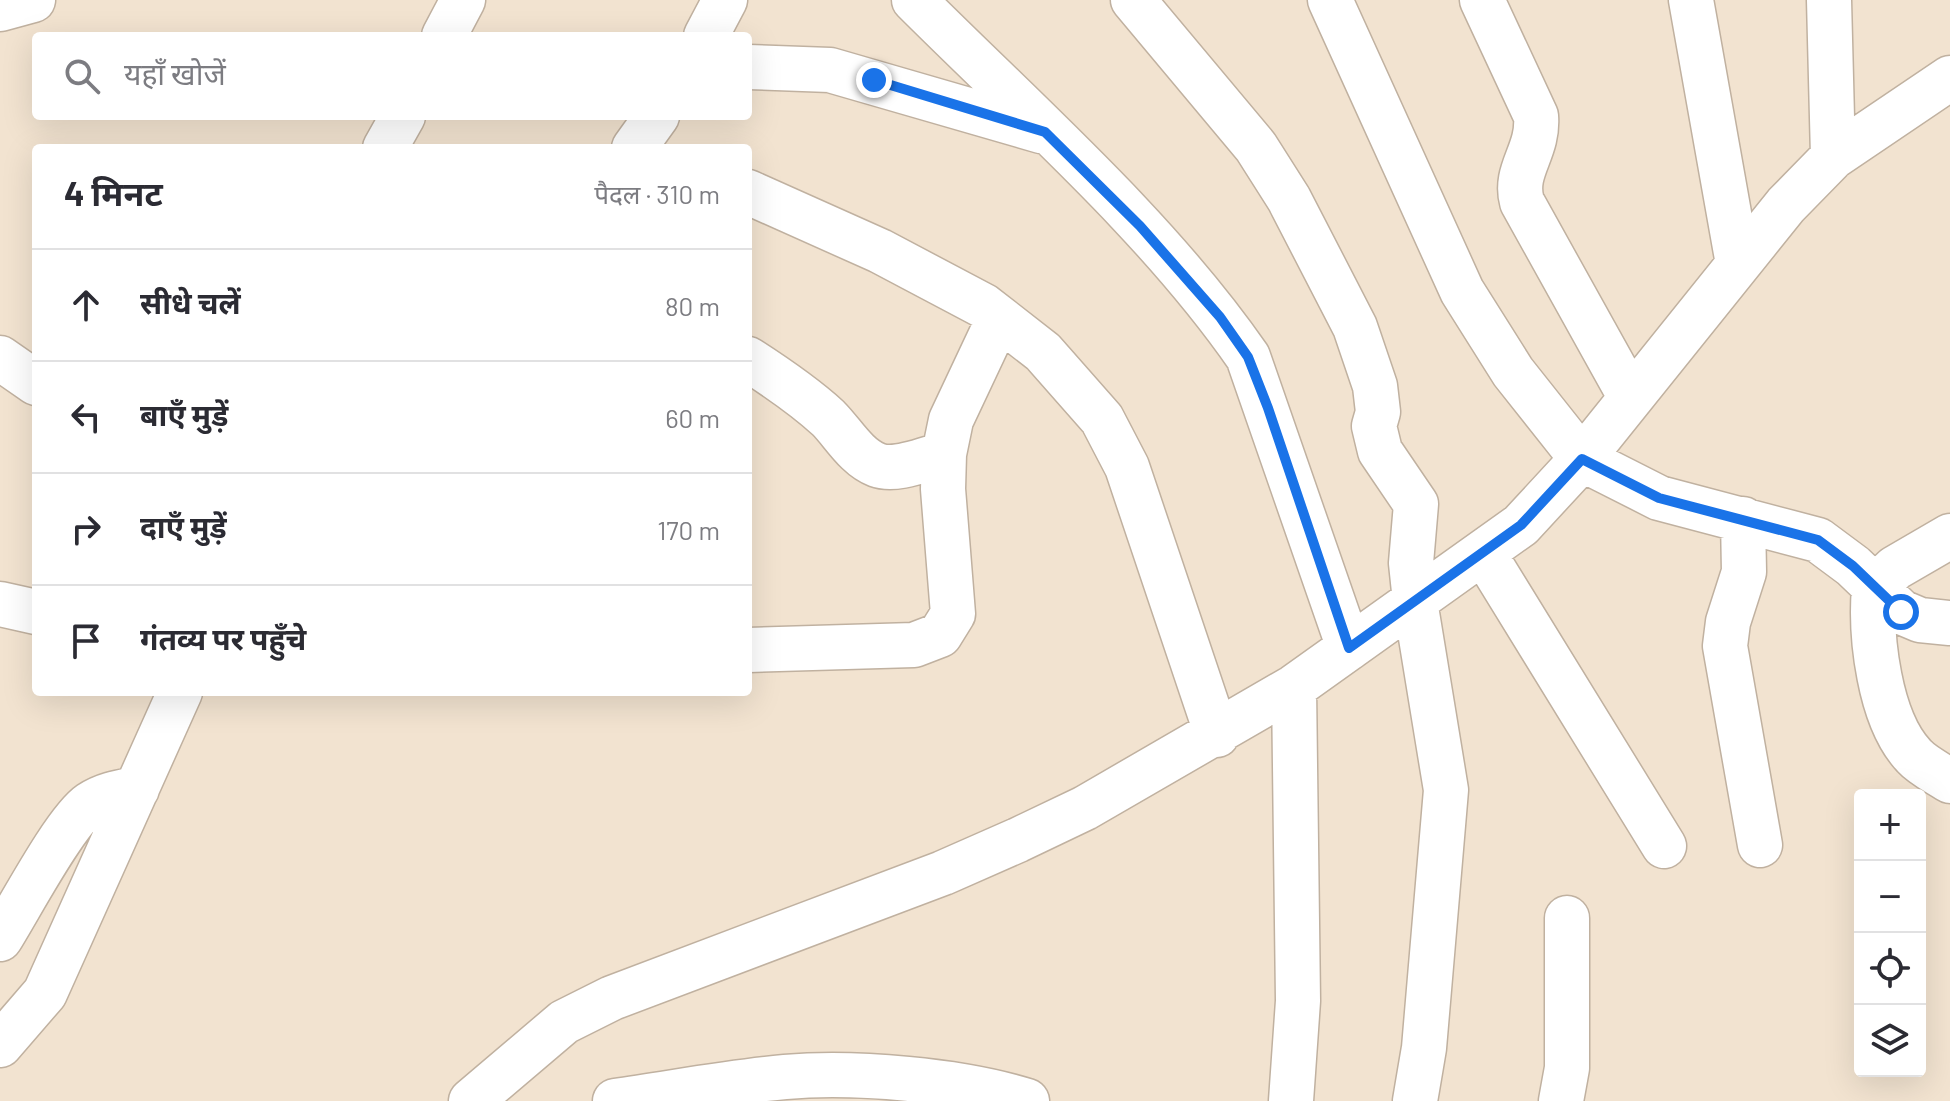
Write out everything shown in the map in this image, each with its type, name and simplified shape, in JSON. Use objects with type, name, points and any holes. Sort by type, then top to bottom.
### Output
[{"type":"street","points":[[0,9],[33,0]]},
{"type":"street","points":[[446,32],[463,0]]},
{"type":"street","points":[[708,32],[725,0]]},
{"type":"street","points":[[914,0],[1140,226],[1220,317],[1248,357],[1349,648]]},
{"type":"street","points":[[1133,0],[1256,147],[1289,199],[1355,327],[1375,386],[1378,412],[1374,426],[1380,451],[1416,504],[1411,563],[1446,790],[1424,1048],[1415,1101]]},
{"type":"street","points":[[1330,0],[1462,291],[1513,372],[1582,459],[1659,498],[1818,540],[1837,552],[1901,612],[1920,620],[1950,623]]},
{"type":"street","points":[[1482,0],[1536,116],[1538,136],[1518,179],[1522,202],[1631,398]]},
{"type":"street","points":[[1691,0],[1738,264]]},
{"type":"street","points":[[1829,0],[1833,157]]},
{"type":"street","points":[[752,67],[787,67],[845,74],[1045,132]]},
{"type":"street","points":[[471,1101],[564,1022],[612,998],[943,873],[1085,808],[1217,735],[1294,687],[1521,525],[1582,459],[1786,205],[1833,157],[1950,78]]},
{"type":"street","points":[[387,144],[401,120]]},
{"type":"street","points":[[752,194],[880,251],[984,306],[1043,352],[1102,419],[1127,467],[1217,735]]},
{"type":"street","points":[[752,650],[914,645],[940,635],[953,614],[943,489],[944,454],[951,420],[999,318]]},
{"type":"street","points":[[0,358],[32,380]]},
{"type":"street","points":[[752,362],[785,383],[828,419],[861,455],[878,465],[894,466],[944,454]]},
{"type":"street","points":[[1743,519],[1744,572],[1728,622],[1725,646],[1760,845]]},
{"type":"street","points":[[1950,536],[1895,568],[1874,588],[1871,622],[1887,706],[1899,737],[1916,758],[1950,781]]},
{"type":"street","points":[[1483,552],[1664,846]]},
{"type":"street","points":[[0,604],[32,611]]},
{"type":"street","points":[[1291,1101],[1298,1001],[1294,687]]},
{"type":"street","points":[[0,1045],[45,993],[178,696]]},
{"type":"street","points":[[0,939],[73,822],[88,805],[109,794],[137,789]]},
{"type":"street","points":[[1561,1101],[1567,1068],[1567,918]]},
{"type":"street","points":[[615,1101],[684,1096],[787,1076],[873,1078],[994,1091],[1027,1101]]},
{"type":"route","points":[[874,80],[1045,132],[1140,226],[1220,317],[1248,357],[1268,408],[1349,648],[1521,525],[1582,459],[1659,498],[1779,527],[1818,540],[1837,552],[1901,612]]}]
